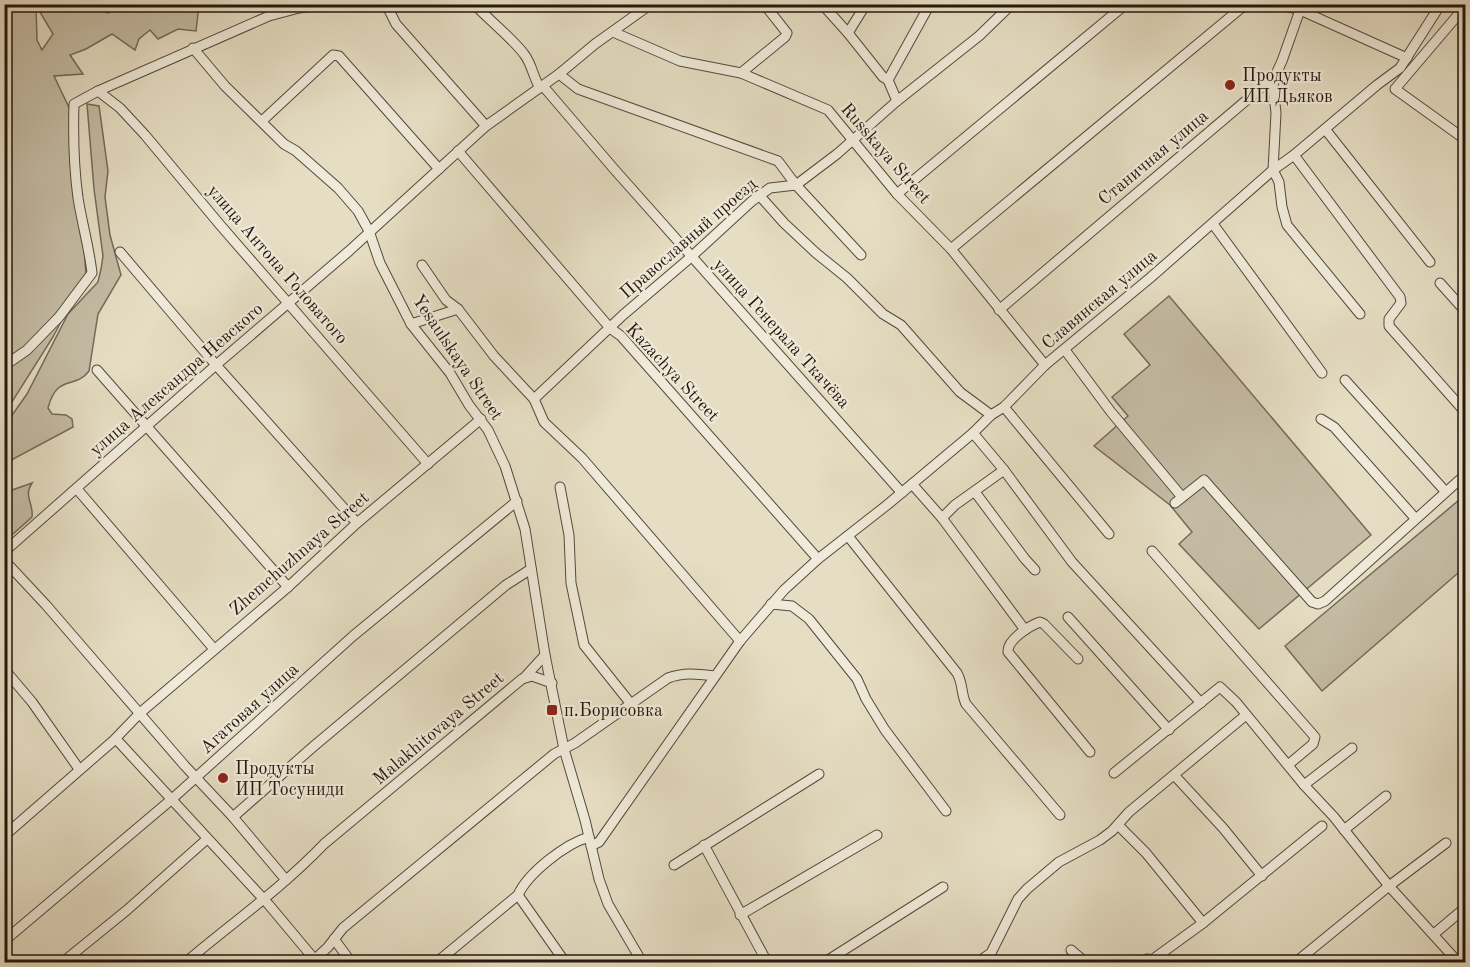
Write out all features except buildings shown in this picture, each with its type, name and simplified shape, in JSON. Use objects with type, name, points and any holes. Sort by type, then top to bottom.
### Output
[{"type":"street","points":[[4,366],[27,350],[59,317],[92,273],[90,252],[78,198],[73,130],[74,104],[98,91],[269,15],[325,4]]},
{"type":"street","points":[[386,4],[396,24],[486,126]]},
{"type":"street","name":"улица Генерала Ткачёва","points":[[474,4],[524,54],[532,68],[534,78],[902,493]]},
{"type":"street","name":"улица Александра Невского","points":[[4,552],[349,251],[486,126],[542,87],[595,44],[651,4]]},
{"type":"street","points":[[741,73],[787,33],[764,4]]},
{"type":"street","points":[[822,4],[883,77],[888,80],[897,101]]},
{"type":"street","points":[[848,33],[866,4]]},
{"type":"street","points":[[888,80],[930,4]]},
{"type":"street","name":"Православный проезд","points":[[534,399],[759,195],[771,188],[796,185],[837,154],[897,101],[979,36],[1012,4]]},
{"type":"street","points":[[897,194],[1126,4]]},
{"type":"street","points":[[951,249],[1246,4]]},
{"type":"street","points":[[1278,4],[1300,10],[1407,58]]},
{"type":"street","points":[[1464,4],[1457,16],[1395,89],[1466,140]]},
{"type":"street","name":"Станичная улица","points":[[999,310],[1275,76],[1300,10]]},
{"type":"street","name":"Славянская улица","points":[[437,963],[518,896],[524,883],[575,841],[599,842],[740,641],[771,604],[818,559],[902,493],[1004,407],[1045,365],[1213,224],[1273,170],[1400,68],[1437,10]]},
{"type":"street","points":[[1457,16],[1466,22]]},
{"type":"street","name":"Russkaya Street","points":[[613,32],[680,61],[741,73],[828,110],[897,194],[951,249],[1045,365]]},
{"type":"street","name":"Yesaulskaya Street","points":[[193,48],[225,86],[284,144],[296,151],[338,188],[358,211],[369,231],[380,263],[411,324],[450,373],[481,419],[506,466],[525,529],[545,655],[564,749],[608,904],[642,963]]},
{"type":"street","points":[[262,121],[333,55],[339,56],[439,169]]},
{"type":"street","points":[[559,74],[578,89],[778,161],[796,185],[861,255]]},
{"type":"street","points":[[1275,76],[1273,170],[1279,182],[1287,225],[1360,314]]},
{"type":"street","name":"улица Антона Головатого","points":[[98,91],[120,108],[145,135],[428,464]]},
{"type":"street","points":[[1325,129],[1430,262]]},
{"type":"street","name":"Kazachya Street","points":[[458,151],[610,328],[621,336],[818,559]]},
{"type":"street","points":[[1294,155],[1396,290],[1401,303],[1389,319],[1389,326],[1466,413]]},
{"type":"street","points":[[759,195],[816,253],[847,278],[883,314],[901,325],[960,392],[992,415]]},
{"type":"street","points":[[1213,224],[1322,373]]},
{"type":"street","points":[[120,252],[216,365],[357,523]]},
{"type":"street","name":"Yesaulskaya Street","points":[[422,265],[446,300],[459,309],[494,356],[534,399],[544,422],[582,458],[740,641]]},
{"type":"street","points":[[1440,283],[1466,312]]},
{"type":"street","points":[[411,324],[459,309]]},
{"type":"street","points":[[1065,350],[1179,500],[1204,480],[1312,602],[1318,604],[1325,601],[1466,474]]},
{"type":"street","points":[[98,370],[288,586]]},
{"type":"street","points":[[1345,380],[1445,491]]},
{"type":"street","points":[[1004,407],[1109,534]]},
{"type":"street","name":"Zhemchuzhnaya Street","points":[[4,836],[116,739],[140,713],[288,586],[357,523],[481,419]]},
{"type":"street","points":[[1322,419],[1334,427],[1416,518]]},
{"type":"street","points":[[973,433],[1004,470],[1072,562],[1201,703]]},
{"type":"street","points":[[942,518],[1004,470]]},
{"type":"street","points":[[912,483],[942,518],[1025,630]]},
{"type":"street","points":[[560,487],[569,535],[571,583],[584,645],[631,704]]},
{"type":"street","points":[[77,489],[214,649]]},
{"type":"street","points":[[975,492],[1035,570]]},
{"type":"street","name":"Агатовая улица","points":[[4,941],[172,799],[353,636],[517,501]]},
{"type":"street","points":[[848,536],[957,673],[966,704],[1060,814]]},
{"type":"street","points":[[1152,551],[1315,737],[1313,744],[1288,765]]},
{"type":"street","points":[[4,560],[46,604],[286,880]]},
{"type":"street","points":[[233,817],[506,585],[531,569]]},
{"type":"street","points":[[771,604],[792,606],[809,619],[857,679],[885,730],[946,811]]},
{"type":"street","points":[[1068,616],[1168,730]]},
{"type":"street","points":[[1078,659],[1044,624],[1036,623],[1009,644],[1008,652],[1090,752]]},
{"type":"street","points":[[522,679],[545,655]]},
{"type":"street","points":[[4,669],[32,702],[79,770]]},
{"type":"street","points":[[116,739],[263,899],[313,961],[342,928],[554,754],[668,678],[693,673],[715,676]]},
{"type":"street","name":"Malakhitovaya Street","points":[[186,963],[300,869],[324,844],[522,679],[532,676],[552,683]]},
{"type":"street","points":[[1114,773],[1220,687],[1236,702],[1389,886],[1458,963]]},
{"type":"street","points":[[978,963],[991,953],[1018,899],[1059,862],[1100,840],[1129,812],[1175,776],[1246,714]]},
{"type":"street","points":[[1305,785],[1352,748]]},
{"type":"street","points":[[675,865],[819,774]]},
{"type":"street","points":[[1175,776],[1223,828],[1262,876]]},
{"type":"street","points":[[1344,830],[1386,796]]},
{"type":"street","points":[[1118,825],[1146,853],[1203,923]]},
{"type":"street","points":[[1139,963],[1147,959],[1152,962],[1322,826]]},
{"type":"street","points":[[740,915],[877,835]]},
{"type":"street","points":[[63,963],[207,839]]},
{"type":"street","points":[[1296,963],[1389,886],[1446,843]]},
{"type":"street","points":[[704,845],[767,963]]},
{"type":"street","points":[[825,963],[943,887]]},
{"type":"street","points":[[518,896],[562,961]]},
{"type":"street","points":[[1434,934],[1466,908]]},
{"type":"street","points":[[334,939],[351,963]]},
{"type":"street","points":[[1071,950],[1085,963]]},
{"type":"shaded area","points":[[82,4],[108,13],[113,5],[199,5],[196,31],[178,29],[158,39],[150,30],[139,39],[135,50],[112,34],[70,55],[83,74],[54,76],[74,118],[86,274],[53,337],[5,413],[5,5],[36,5],[37,40],[42,50],[53,34],[40,12],[57,6]]},
{"type":"shaded area","points":[[87,104],[99,106],[108,171],[105,197],[110,235],[121,275],[98,314],[89,371],[84,377],[56,390],[48,408],[52,414],[66,415],[72,419],[73,427],[13,459],[5,472],[5,425],[27,394],[68,314],[98,282],[101,269],[103,256],[94,189]]},
{"type":"shaded area","points":[[1169,296],[1371,535],[1259,629],[1179,544],[1192,532],[1170,505],[1094,446],[1128,416],[1112,397],[1150,365],[1124,334]]},
{"type":"shaded area","points":[[5,478],[12,490],[32,483],[28,492],[32,517],[5,541]]},
{"type":"shaded area","points":[[1465,495],[1465,567],[1322,691],[1285,646]]},
{"type":"place","name":"Продукты ИП Дьяков","points":[[1230,85]]},
{"type":"place","name":"п.Борисовка","points":[[552,710]]},
{"type":"place","name":"Продукты ИП Тосуниди","points":[[223,778]]}]
